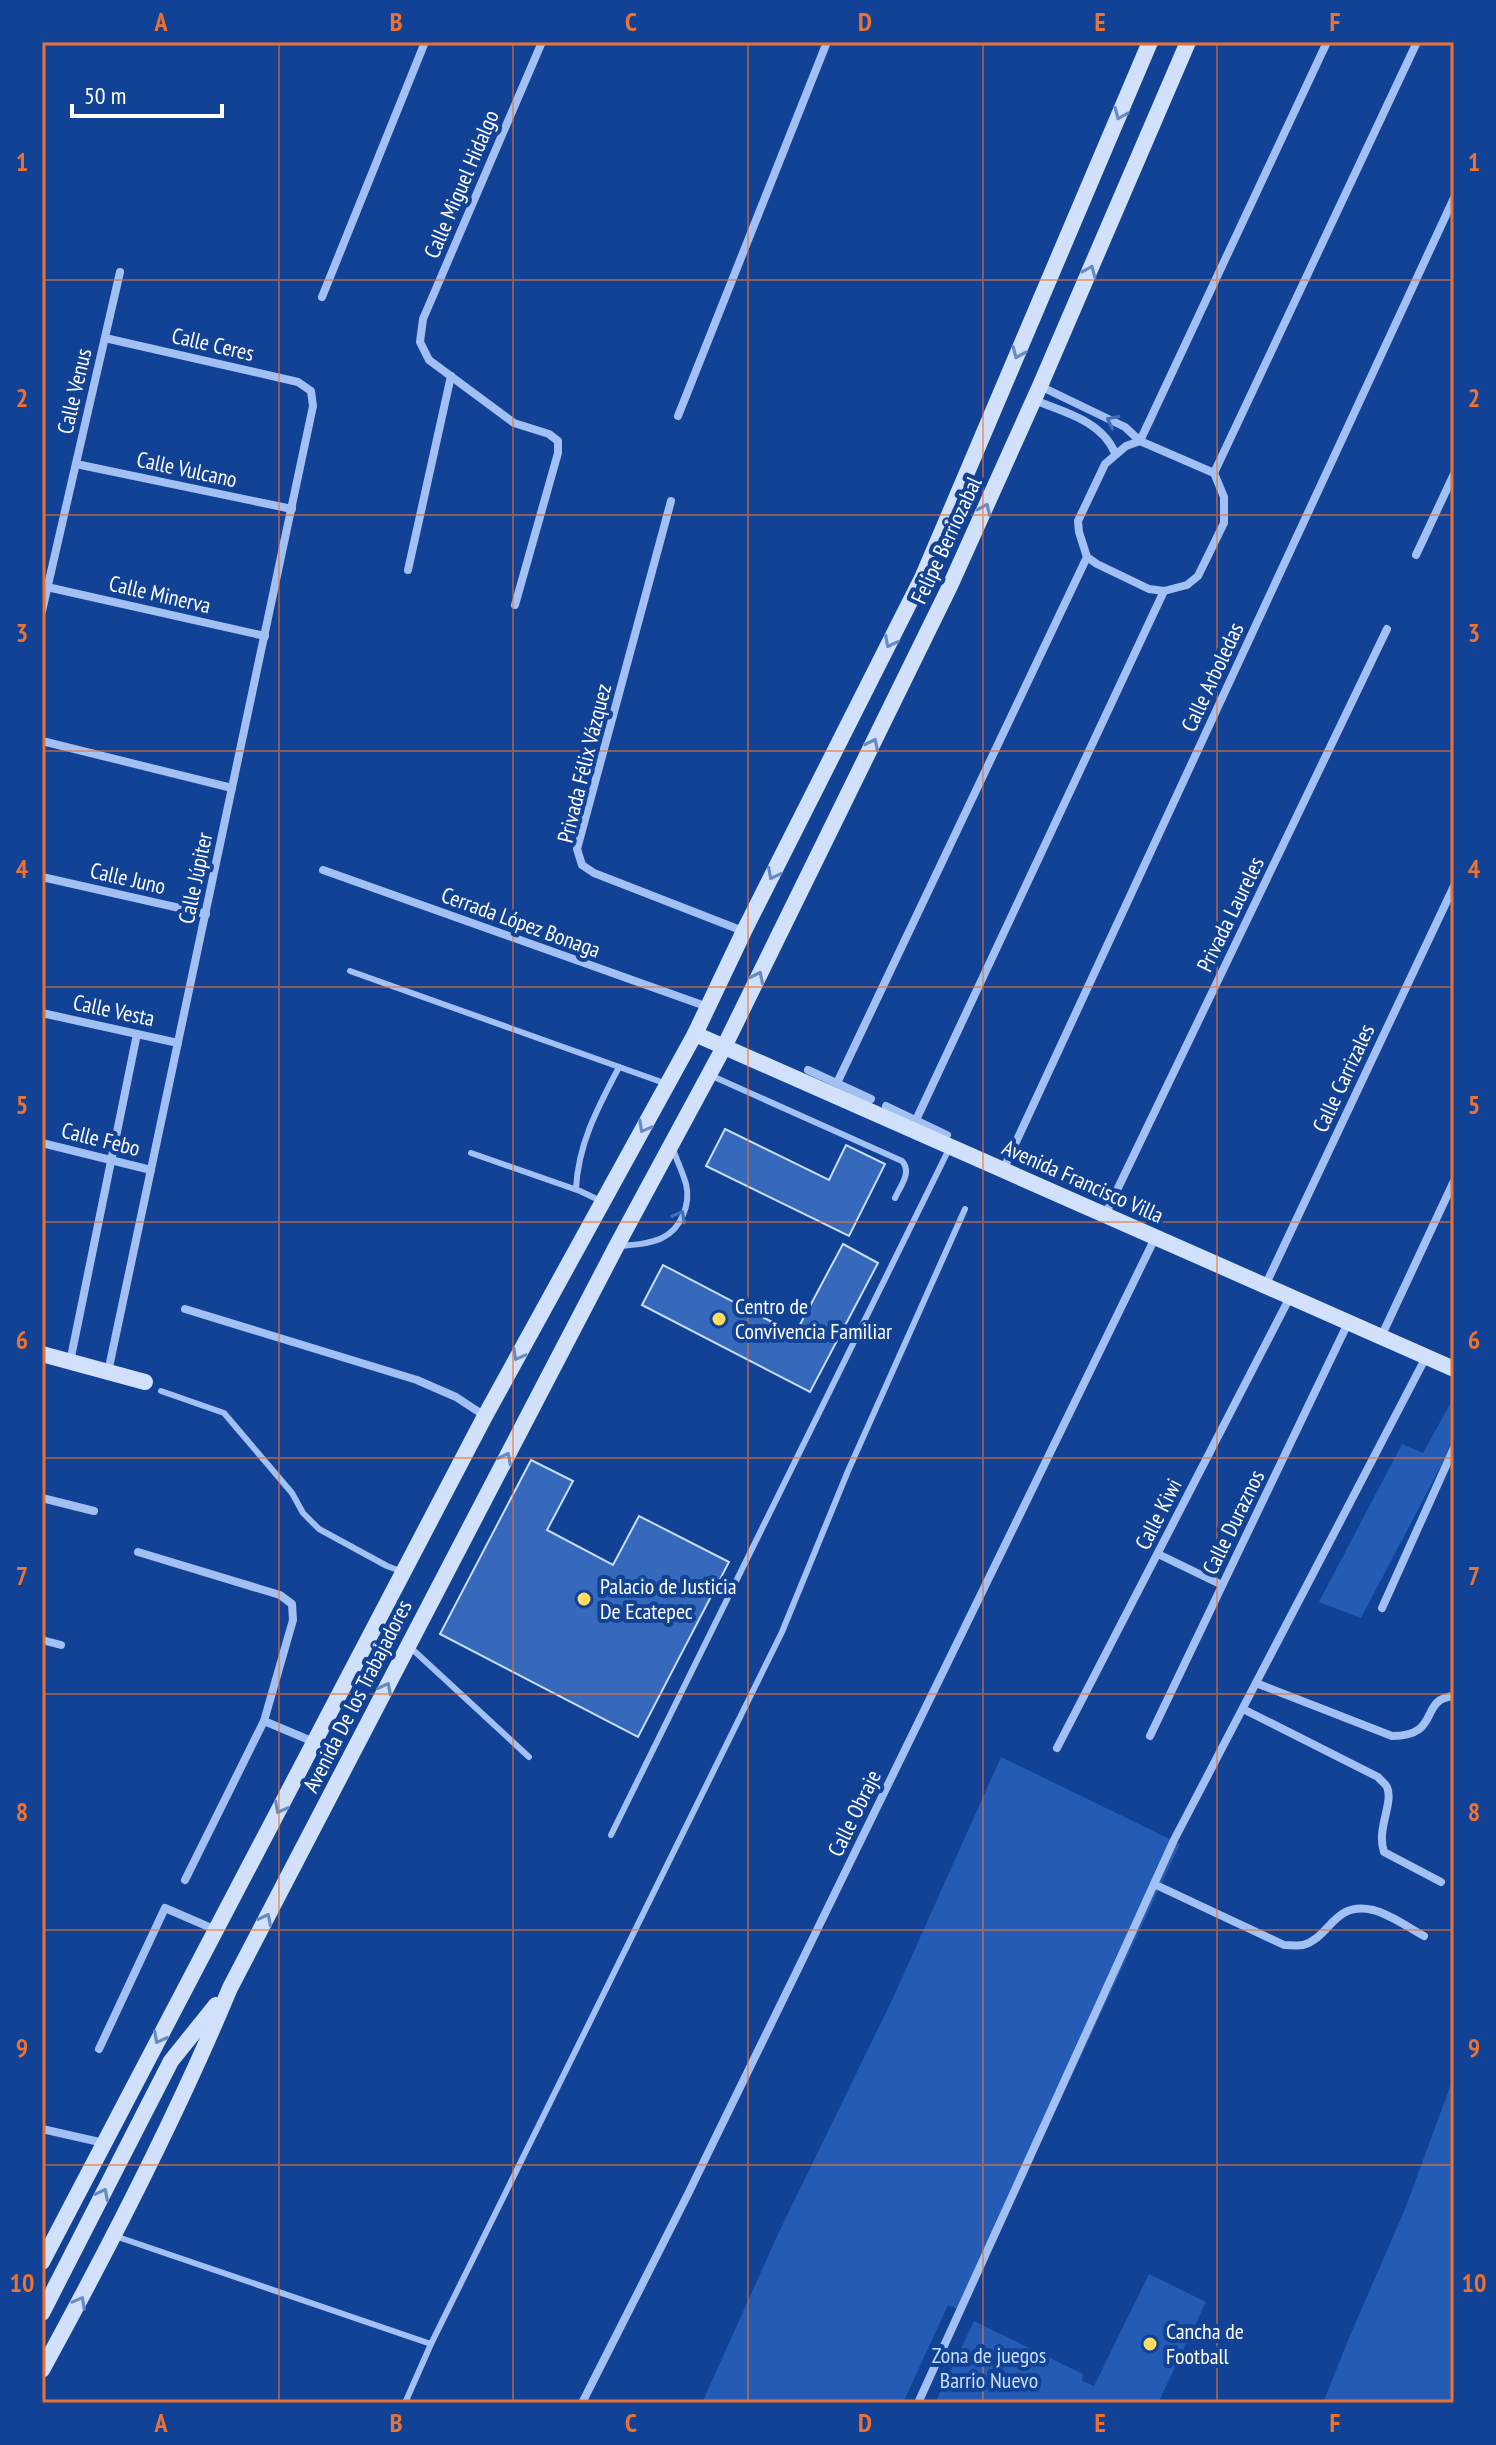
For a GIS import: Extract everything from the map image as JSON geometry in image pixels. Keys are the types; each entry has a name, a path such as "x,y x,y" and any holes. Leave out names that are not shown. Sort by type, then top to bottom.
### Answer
{"main road":[{"name":"Felipe Berriozabal","path":"695,1034 923,576 1150,42"},
{"name":"Felipe Berriozabal","path":"724,1047 950,586 1188,42"},
{"name":"Avenida Francisco Villa","path":"695,1034 949,1141 1003,1170 1454,1369"},
{"name":"Avenida De los Trabajadores","path":"42,2262 485,1416 695,1034"},
{"name":"Avenida De los Trabajadores","path":"42,2370 115,2236 193,2077 230,1988 616,1247 724,1047"},
{"path":"42,1354 145,1382"},
{"path":"42,2313 171,2061 230,1988"}],"street":[{"path":"322,297 425,42"},
{"name":"Calle Miguel Hidalgo","path":"451,376 429,360 420,342 423,319 542,42"},
{"path":"678,416 827,42"},
{"path":"1037,393 1125,427 1140,441 1214,473 1224,497 1224,523 1198,576 1187,585 1164,591 1149,589 1087,557 1078,521 1105,464 1115,453 1140,441 1327,42"},
{"path":"1214,473 1417,42"},
{"name":"Calle Arboledas","path":"1003,1170 1454,198"},
{"name":"Calle Venus","path":"42,611 120,272"},
{"name":"Calle Ceres","path":"105,338 298,382 311,391"},
{"path":"408,570 451,376 514,423 549,434 558,441 558,453 515,605"},
{"name":"Calle Júpiter","path":"108,1372 292,509 313,406 311,391"},
{"path":"1037,393 1102,431 1110,439 1115,453"},
{"name":"Calle Vulcano","path":"76,464 292,509"},
{"path":"1416,555 1454,474"},
{"name":"Privada Félix Vázquez","path":"671,501 577,849 582,865 594,873 744,931"},
{"path":"837,1083 1087,557"},
{"name":"Calle Minerva","path":"47,587 265,636"},
{"path":"916,1120 1164,591"},
{"name":"Privada Laureles","path":"1105,1215 1387,629"},
{"path":"42,741 232,788"},
{"name":"Cerrada López Bonaga","path":"323,870 708,1007"},
{"name":"Calle Juno","path":"42,877 206,914"},
{"name":"Calle Carrizales","path":"1265,1286 1454,886"},
{"name":"Calle Vesta","path":"42,1013 178,1043"},
{"path":"70,1362 137,1034"},
{"path":"808,1070 871,1099"},
{"path":"886,1106 949,1141"},
{"name":"Calle Febo","path":"42,1143 151,1170"},
{"path":"1381,1337 1454,1181"},
{"name":"Calle Obraje","path":"582,2403 695,2180 1155,1237"},
{"name":"Calle Kiwi","path":"1057,1748 1290,1297"},
{"path":"185,1309 417,1380 456,1397 485,1416"},
{"name":"Calle Duraznos","path":"1150,1736 1349,1322"},
{"path":"918,2403 1174,1840 1426,1357"},
{"path":"1382,1608 1454,1448"},
{"path":"42,1498 94,1511"},
{"path":"138,1552 280,1595 292,1604 293,1620 264,1721 185,1880"},
{"path":"1158,1554 1222,1585"},
{"path":"42,1640 61,1645"},
{"path":"1256,1683 1392,1736 1409,1736 1423,1728 1435,1703 1454,1696"},
{"path":"1243,1709 1378,1777 1387,1787 1388,1799 1382,1824 1384,1852 1441,1882"},
{"path":"264,1721 314,1742"},
{"path":"1154,1884 1284,1945 1303,1945 1317,1937 1335,1918 1352,1909 1375,1910 1424,1936"},
{"path":"99,2049 165,1908 216,1930"},
{"path":"42,2129 105,2143"}],"lane":[{"path":"350,971 667,1084"},
{"path":"576,1189 577,1164 587,1130 619,1067"},
{"path":"709,1074 902,1161 907,1171 895,1198"},
{"path":"611,1835 949,1141"},
{"path":"616,1247 665,1237 678,1223 686,1208 687,1187 671,1145"},
{"path":"471,1153 576,1189 603,1202"},
{"path":"405,2403 431,2344 782,1632 848,1471 965,1209"},
{"path":"161,1391 224,1413 265,1459 292,1493 303,1513 319,1529 403,1572"},
{"path":"408,1646 529,1757"},
{"path":"115,2236 431,2344"}],"green space":[{"path":"1454,1397 1454,1441 1361,1618 1319,1602 1402,1444 1423,1453"},
{"path":"1001,1757 1180,1844 962,2311 948,2305 903,2403 702,2403 779,2232 893,1998"},
{"path":"1454,2076 1453,2403 1323,2403 1405,2209"},
{"name":"Zona de juegos Barrio Nuevo","path":"1149,2274 1206,2302 1158,2403 935,2403 974,2321 1083,2374 1082,2381 1094,2386"}],"building":[{"name":"Centro de Convivencia Familiar","path":"725,1129 829,1180 846,1145 885,1164 849,1236 706,1166"},
{"name":"Centro de Convivencia Familiar","path":"843,1244 878,1263 810,1392 642,1305 663,1265 795,1334"},
{"name":"Palacio de Justicia De Ecatepec","path":"531,1460 573,1481 547,1530 613,1565 639,1516 729,1562 638,1737 440,1634"}],"place":[{"name":"Centro de Convivencia Familiar","path":"719,1319"},
{"name":"Palacio de Justicia De Ecatepec","path":"584,1599"},
{"name":"Cancha de Football","path":"1150,2344"}]}
